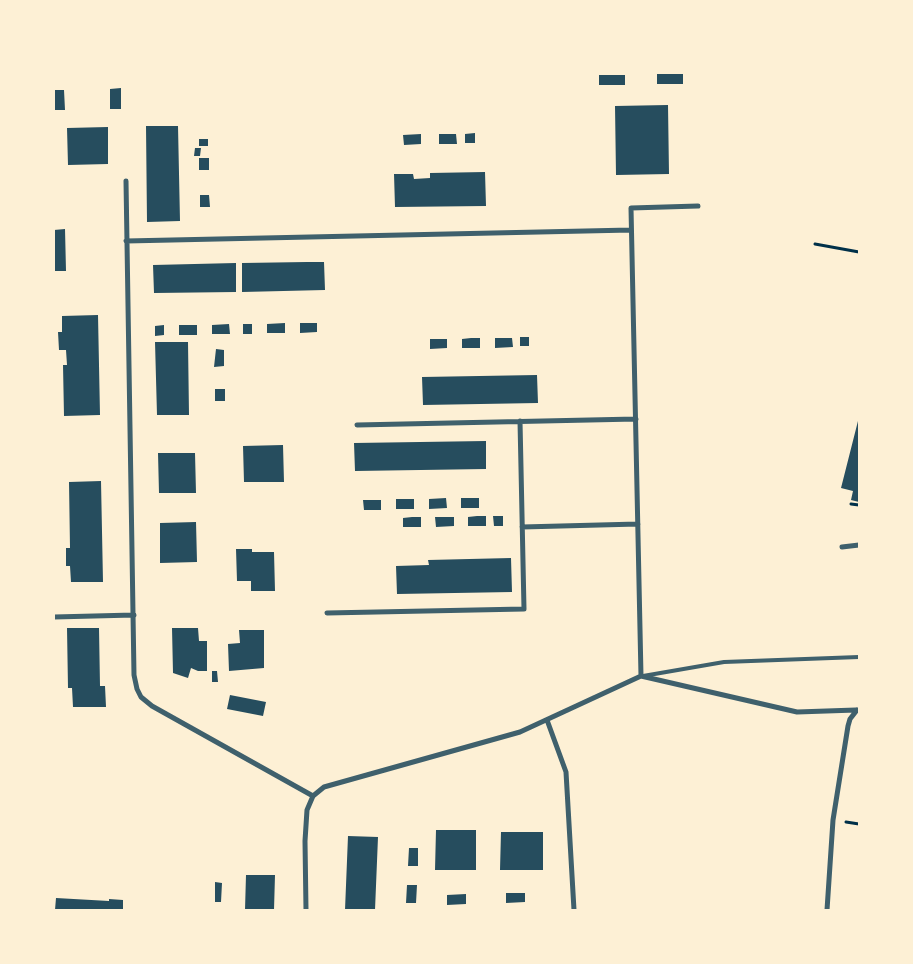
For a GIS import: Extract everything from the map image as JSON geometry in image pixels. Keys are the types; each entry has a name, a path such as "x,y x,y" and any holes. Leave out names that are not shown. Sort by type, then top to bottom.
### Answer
{"street":[{"path":"126,180 135,680 139,693 152,706 313,796"},
{"path":"641,676 631,208 698,206"},
{"path":"126,241 631,230"},
{"path":"357,425 636,419"},
{"path":"327,613 524,608 520,421"},
{"path":"522,527 638,524"},
{"path":"842,546 859,545"},
{"path":"54,617 134,615"},
{"path":"306,910 305,840 307,810 313,796 324,788 520,732 641,676 797,712 858,710"},
{"path":"827,910 833,820 848,726 850,719 858,710"},
{"path":"547,720 566,772 574,910"}],"lane":[{"path":"641,676 724,662 859,657"}],"path":[{"path":"815,244 859,252"},
{"path":"851,504 859,505"}],"building":[{"path":"657,74 683,74 683,84 657,84"},
{"path":"599,75 625,75 625,85 599,85"},
{"path":"121,88 121,109 110,109 110,89"},
{"path":"54,90 64,90 65,110 54,110"},
{"path":"668,105 669,174 616,175 615,106"},
{"path":"146,126 178,126 180,221 147,222"},
{"path":"108,127 108,164 68,165 67,128"},
{"path":"475,133 475,143 465,143 465,134"},
{"path":"421,134 421,144 404,145 403,135"},
{"path":"439,134 456,134 457,144 439,144"},
{"path":"199,139 208,139 208,146 199,146"},
{"path":"195,148 201,148 200,156 194,156"},
{"path":"199,158 209,158 209,170 199,170"},
{"path":"485,172 486,206 395,207 394,174 413,174 414,179 430,178 430,173"},
{"path":"200,195 209,195 210,207 200,207"},
{"path":"65,229 66,271 54,271 54,230"},
{"path":"324,262 325,290 242,292 242,263"},
{"path":"236,263 236,292 154,293 153,265"},
{"path":"98,315 100,415 64,416 63,365 67,365 66,350 59,350 58,332 62,332 62,316"},
{"path":"285,323 285,333 267,333 267,324"},
{"path":"300,323 317,323 317,332 300,333"},
{"path":"229,324 230,334 212,334 212,325"},
{"path":"243,324 252,324 252,334 243,334"},
{"path":"164,325 164,335 155,336 155,326"},
{"path":"179,325 197,325 197,335 179,335"},
{"path":"520,337 529,337 529,346 520,346"},
{"path":"480,338 480,348 462,348 462,339"},
{"path":"495,338 512,338 513,347 495,348"},
{"path":"430,339 447,339 447,348 430,349"},
{"path":"155,342 188,342 189,415 157,415"},
{"path":"216,349 224,350 224,366 214,367"},
{"path":"537,375 538,403 423,405 422,377"},
{"path":"215,389 225,389 225,401 215,401"},
{"path":"859,417 859,502 851,500 853,491 841,488"},
{"path":"486,441 486,469 355,471 354,443"},
{"path":"283,445 284,482 244,482 243,446"},
{"path":"158,453 195,453 196,493 159,493"},
{"path":"101,481 103,582 71,582 70,566 66,566 66,548 70,548 69,482"},
{"path":"446,498 447,508 429,509 429,499"},
{"path":"461,498 479,498 479,508 461,508"},
{"path":"396,499 414,499 414,509 396,509"},
{"path":"363,500 381,500 381,510 364,510"},
{"path":"486,516 486,526 468,526 468,517"},
{"path":"493,516 503,516 503,526 494,526"},
{"path":"421,517 421,527 403,527 403,518"},
{"path":"435,517 454,517 454,526 436,527"},
{"path":"196,522 197,562 160,563 160,523"},
{"path":"236,549 252,549 252,552 274,552 275,591 251,591 251,581 237,581"},
{"path":"511,558 512,592 397,594 396,566 429,565 428,560"},
{"path":"67,628 99,628 100,686 105,686 106,707 73,707 72,688 68,688"},
{"path":"172,628 198,628 199,641 207,641 207,671 198,671 191,668 188,678 173,673"},
{"path":"239,630 264,630 264,668 229,671 228,644 240,643"},
{"path":"212,671 217,671 218,682 212,682"},
{"path":"230,695 266,702 263,716 227,709"},
{"path":"436,830 476,830 476,870 435,870"},
{"path":"501,832 543,832 543,870 500,870"},
{"path":"348,836 378,837 375,910 345,910"},
{"path":"409,848 418,848 418,866 408,866"},
{"path":"246,875 275,875 274,910 245,910"},
{"path":"215,882 222,883 221,902 215,902"},
{"path":"407,885 417,885 416,903 406,903"},
{"path":"506,893 525,893 525,902 506,903"},
{"path":"466,894 466,904 447,905 447,895"},
{"path":"56,898 123,900 123,910 55,910"}]}
